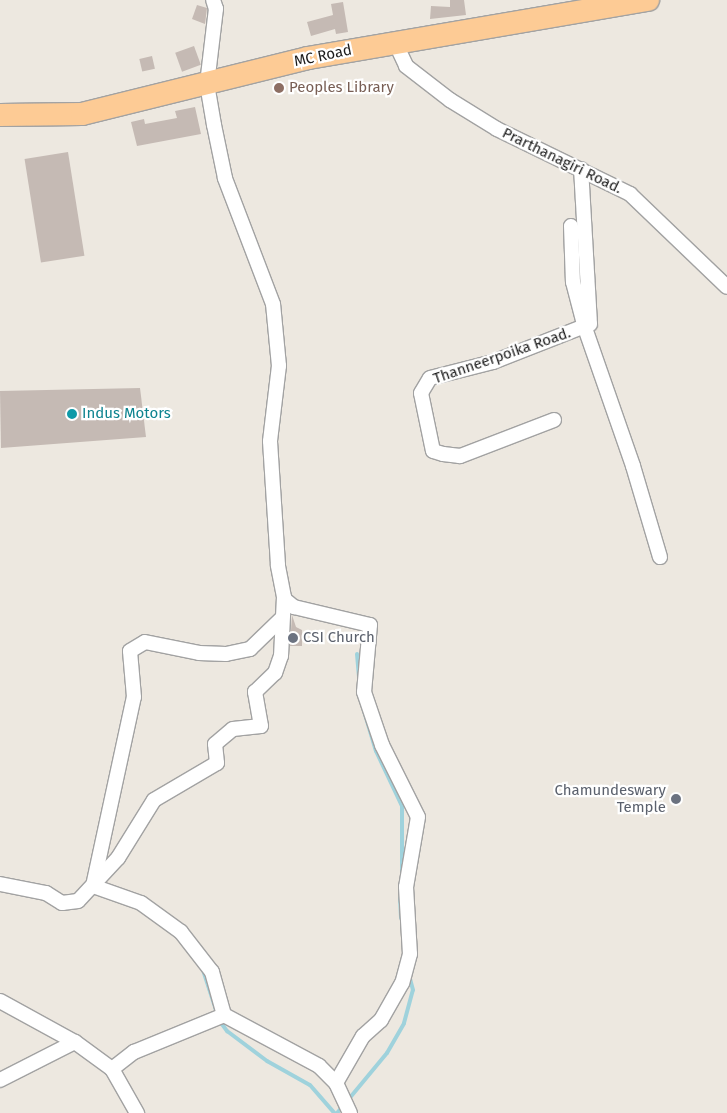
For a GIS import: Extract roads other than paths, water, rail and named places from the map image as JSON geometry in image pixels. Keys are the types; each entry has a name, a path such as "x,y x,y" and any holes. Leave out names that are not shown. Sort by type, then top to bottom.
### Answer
{"main road":[{"name":"MC Road","path":"0,115 82,114 395,42 624,7 648,0"}],"street":[{"path":"0,884 46,893 62,903 78,901 118,858 154,800 217,763 215,744 233,729 261,726 256,692 275,673 281,656 284,599 270,441 279,366 273,304 226,178 207,84 216,9 213,0"},
{"name":"Prarthanagiri Road.","path":"395,42 406,66 429,86 497,129 630,194 727,287"},
{"name":"Thanneerpoika Road.","path":"554,420 460,456 443,454 433,451 421,393 430,378 493,362 585,328 592,318 584,247 581,169"},
{"path":"571,226 573,282 585,328 633,466 660,558"},
{"path":"284,599 294,607 370,625 364,692 382,746 418,817 406,887 410,954 402,983 381,1020 363,1036 336,1083"},
{"path":"93,886 134,697 130,651 145,642 199,653 234,652 250,648 282,618"},
{"path":"93,886 141,903 181,932 212,972 224,1015 319,1066 336,1083 341,1099 350,1113"},
{"path":"0,1001 75,1042 112,1069 137,1113"},
{"path":"112,1069 134,1052 224,1015"},
{"path":"0,1080 75,1042"}],"waterway":[{"path":"357,654 359,679"},
{"path":"361,701 376,751 402,806 402,871"},
{"path":"400,898 401,918"},
{"path":"203,970 217,1013"},
{"path":"348,1100 387,1053 404,1023 413,990 409,975"},
{"path":"219,1020 227,1031 267,1061 310,1085 334,1113"},
{"path":"337,1113 344,1105"}],"place":[{"name":"Peoples Library","path":"279,88"},
{"name":"Indus Motors","path":"72,414"},
{"name":"CSI Church","path":"293,638"},
{"name":"Chamundeswary Temple","path":"676,799"}]}
